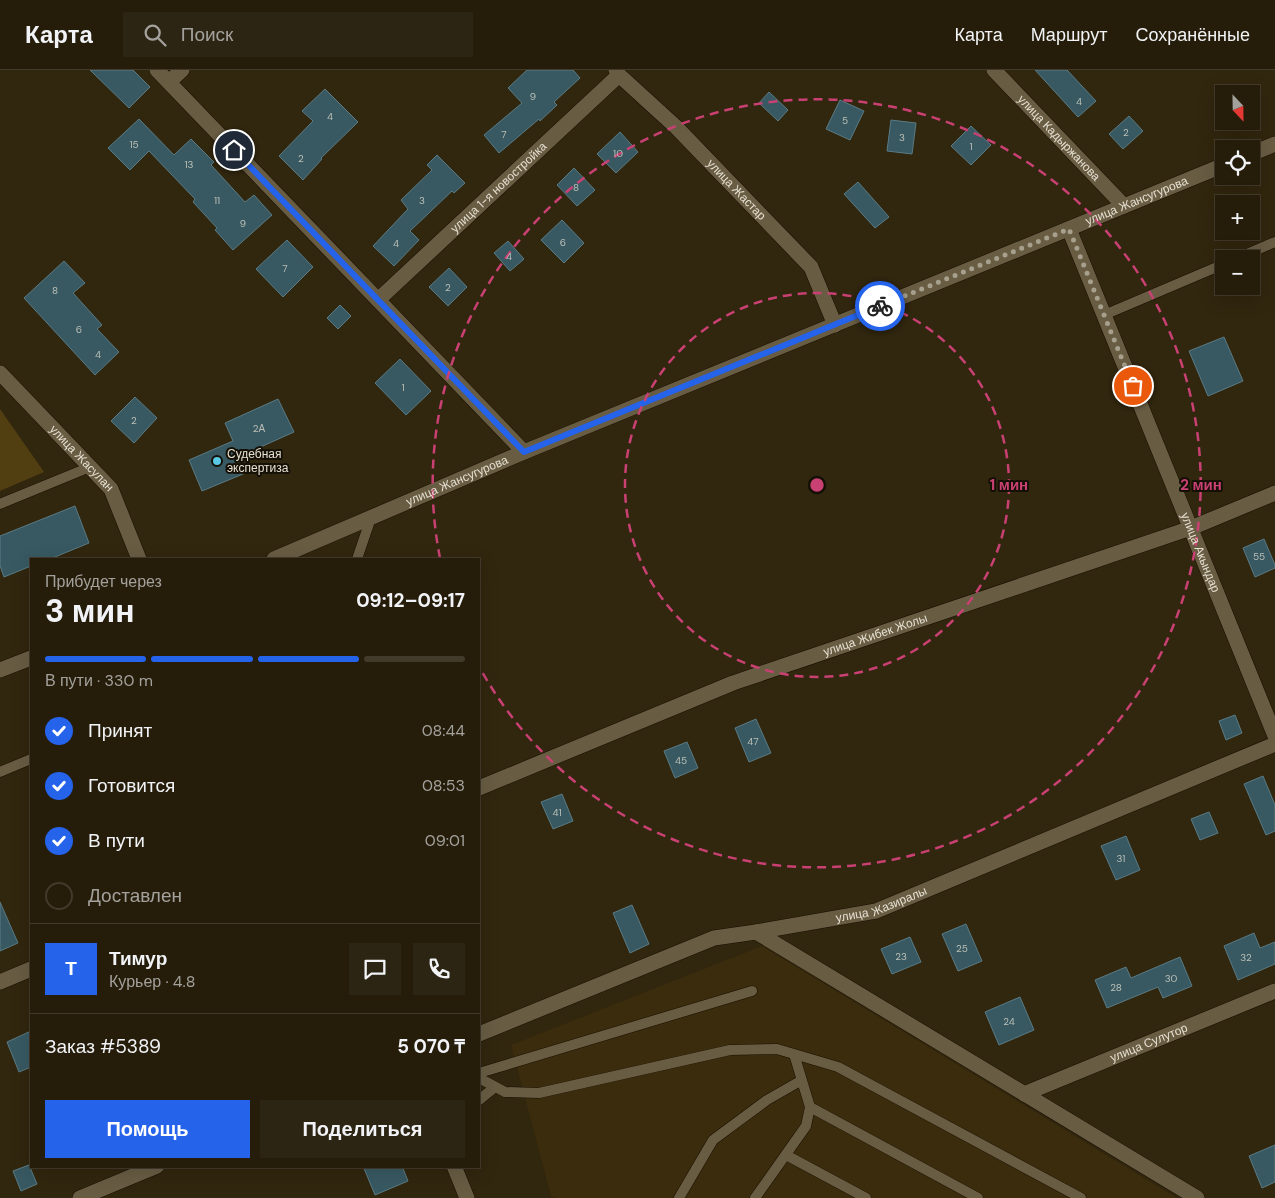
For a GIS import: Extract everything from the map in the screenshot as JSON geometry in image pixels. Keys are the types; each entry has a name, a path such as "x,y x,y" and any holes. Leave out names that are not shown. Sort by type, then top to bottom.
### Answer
{"street":[{"path":"157,70 524,452"},
{"path":"169,82 182,70"},
{"name":"улица Кадыржанова","path":"994,70 1124,206"},
{"name":"улица 1-я новостройка","path":"378,300 618,73"},
{"name":"улица Жастар","path":"618,73 676,127 811,267 835,325"},
{"path":"1260,150 1275,144"},
{"name":"улица Жансугурова","path":"276,558 524,452 1215,169"},
{"name":"улица Акындар","path":"1069,229 1275,736"},
{"name":"улица Жасулан","path":"0,373 111,489 140,558"},
{"name":"улица Жибек Жолы","path":"480,788 733,683 1191,528 1275,493"},
{"path":"0,670 30,658"},
{"name":"улица Жазиралы","path":"480,1034 714,938 876,911 1275,744"},
{"path":"756,932 1197,1198"},
{"path":"0,982 30,969"},
{"name":"улица Сулутор","path":"1024,1094 1275,991"},
{"path":"80,1198 152,1168"},
{"path":"455,1168 467,1198"}],"lane":[{"path":"1256,250 1275,242"},
{"path":"1104,315 1215,268"},
{"path":"0,504 90,467"},
{"path":"357,558 371,518"},
{"path":"0,772 30,759"},
{"path":"480,1073 752,991"},
{"path":"480,1079 505,1092 539,1093 730,1050 777,1049 838,1067 1081,1198"},
{"path":"757,1197 806,1126 810,1107 794,1054"},
{"path":"679,1198 713,1140 767,1100 802,1080"},
{"path":"480,1099 495,1087"},
{"path":"810,1107 978,1198"},
{"path":"786,1155 866,1198"}],"shaded area":[{"path":"0,409 44,472 0,491"},
{"path":"762,946 1177,1198 555,1198 551,1196 511,1045"}],"building":[{"path":"90,70 133,70 150,87 129,108"},
{"path":"527,70 573,70 580,78 554,102 557,105 540,121 539,119 499,153 484,135 522,103 508,88"},
{"path":"1035,70 1067,70 1096,101 1078,117"},
{"path":"325,89 358,122 321,158 303,180 279,156 313,121 302,111"},
{"path":"769,92 788,110 778,121 759,103"},
{"path":"840,100 864,111 850,140 826,129"},
{"path":"1129,116 1143,131 1123,149 1109,134"},
{"path":"139,119 174,155 191,139 214,162 211,165 245,202 254,195 272,215 233,250 215,230 217,228 193,202 195,199 149,151 130,170 108,148"},
{"path":"891,120 916,123 912,154 887,151"},
{"path":"971,126 991,145 971,165 951,146"},
{"path":"620,132 638,152 616,173 597,154"},
{"path":"437,155 465,183 454,193 452,191 410,231 419,240 394,266 373,246 408,209 401,200 432,170 427,165"},
{"path":"574,168 595,190 577,206 557,185"},
{"path":"858,182 889,217 875,228 844,194"},
{"path":"562,220 584,243 564,263 541,240"},
{"path":"287,240 313,267 283,297 256,269"},
{"path":"508,241 524,259 510,271 494,253"},
{"path":"64,261 85,283 73,293 102,325 97,329 119,352 95,375 24,298"},
{"path":"449,268 467,287 448,306 429,287"},
{"path":"340,305 351,316 338,329 327,318"},
{"path":"1224,337 1243,381 1208,396 1189,351"},
{"path":"400,359 431,391 406,415 375,383"},
{"path":"135,397 157,418 134,443 111,421"},
{"path":"278,399 294,432 236,458 243,474 202,491 189,460 233,441 225,423"},
{"path":"75,506 89,543 52,558 30,558 30,566 4,577 0,566 0,536"},
{"path":"1264,539 1275,568 1255,577 1243,548"},
{"path":"1235,715 1242,733 1226,740 1219,721"},
{"path":"756,719 771,753 749,762 735,728"},
{"path":"687,742 698,768 675,778 664,751"},
{"path":"1263,776 1275,805 1275,831 1266,835 1244,784"},
{"path":"562,794 573,821 553,829 541,802"},
{"path":"1209,812 1218,833 1200,840 1191,819"},
{"path":"1126,836 1140,870 1116,880 1101,846"},
{"path":"0,902 18,943 0,951"},
{"path":"632,905 649,944 630,953 613,913"},
{"path":"966,924 982,961 958,971 942,934"},
{"path":"1254,933 1260,948 1275,942 1275,964 1238,980 1224,946"},
{"path":"910,937 921,962 892,974 881,949"},
{"path":"1180,957 1192,986 1163,998 1158,987 1107,1008 1095,980 1126,967 1131,978"},
{"path":"1020,997 1034,1030 999,1045 985,1012"},
{"path":"30,1031 30,1067 19,1072 7,1042"},
{"path":"1275,1145 1275,1182 1262,1188 1249,1156"},
{"path":"29,1165 37,1184 21,1191 13,1171"},
{"path":"364,1168 403,1168 408,1181 375,1195"}],"way so far":[{"path":"880,306 1069,229 1133,386"}],"place":[{"name":"Судебная экспертиза","path":"217,461"}],"route":[{"path":"234,150 524,452 880,306"}]}
